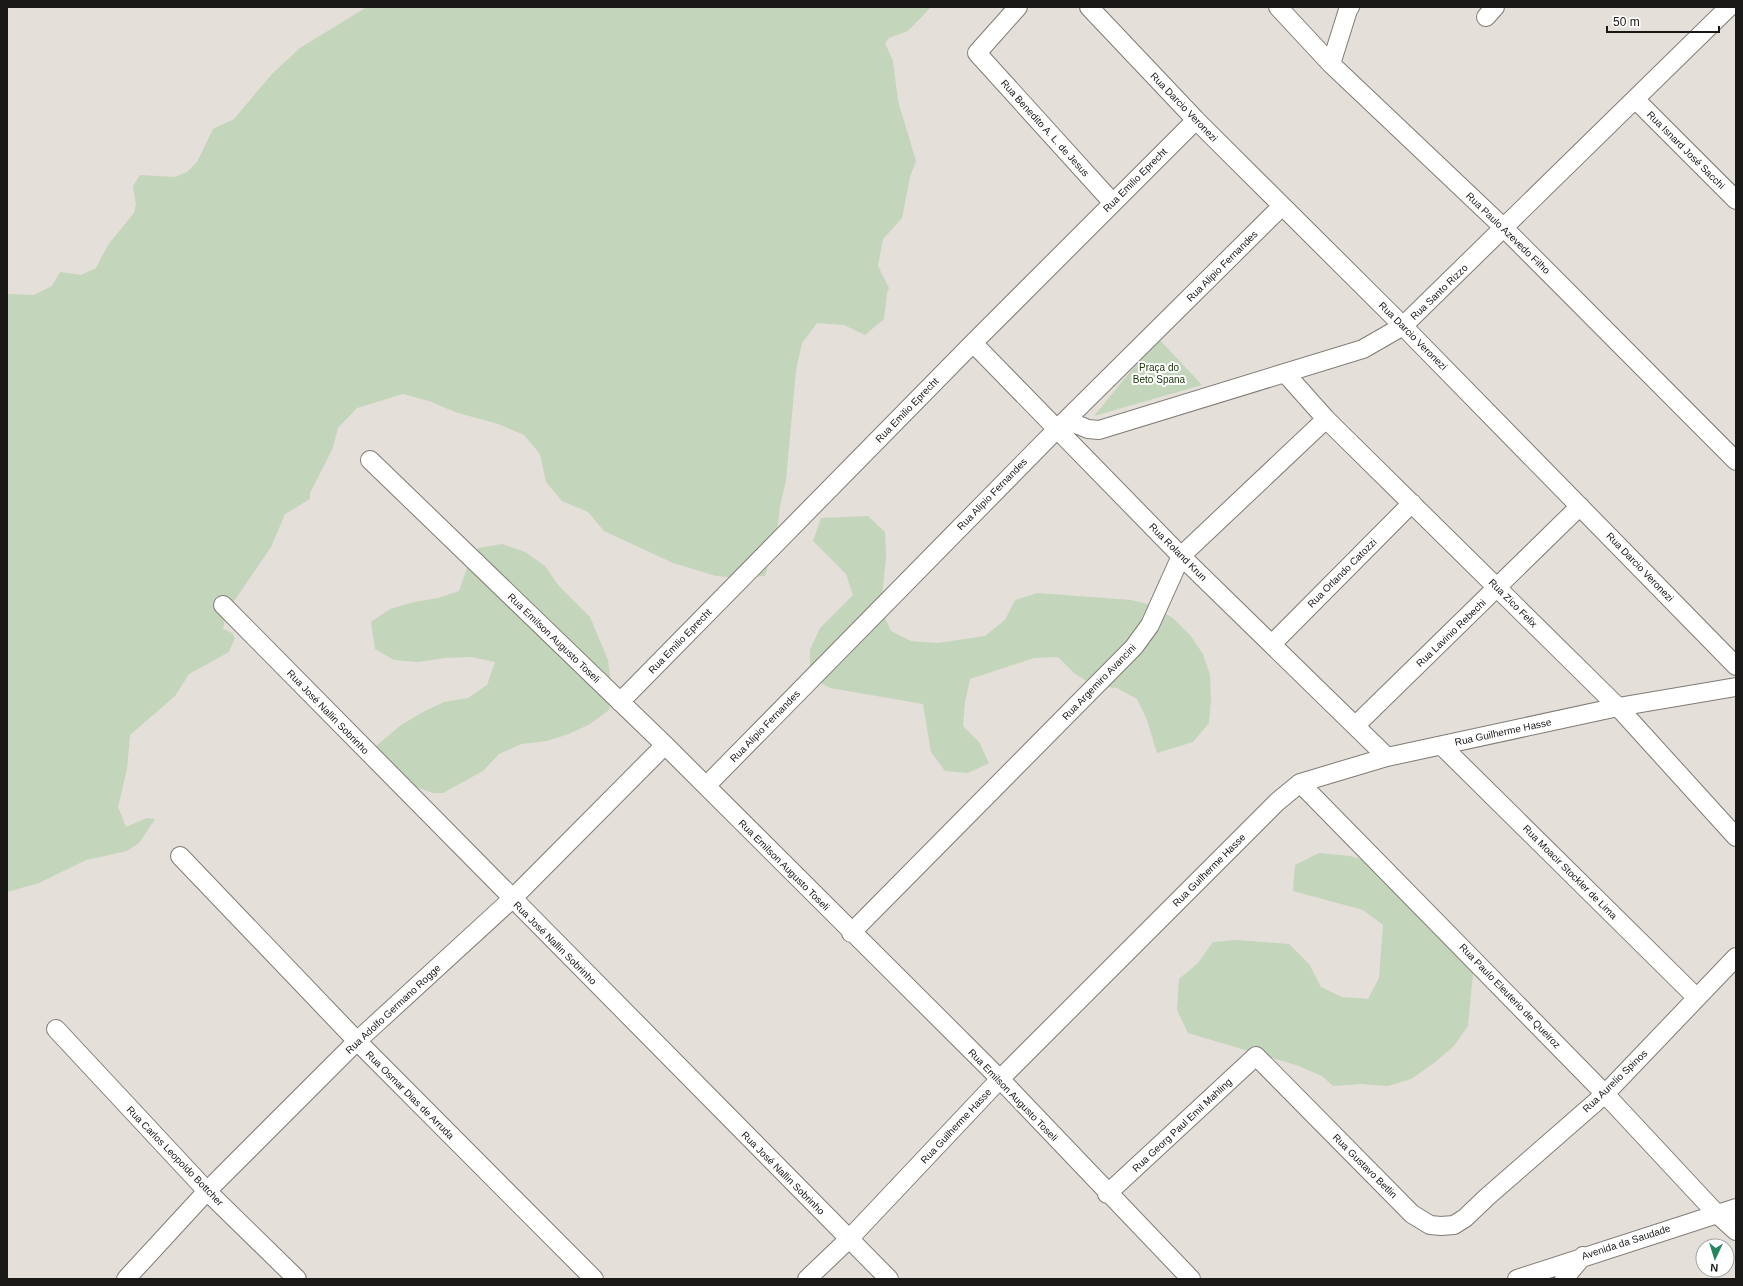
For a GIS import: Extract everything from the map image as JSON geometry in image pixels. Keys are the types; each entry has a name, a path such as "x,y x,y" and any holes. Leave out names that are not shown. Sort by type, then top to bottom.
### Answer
{"street":[{"name":"Rua Benedito A. L. de Jesus","path":"1018,7 977,53 1113,203"},
{"name":"Rua Darcio Veronezi","path":"1089,7 1196,120 1403,326 1736,666"},
{"name":"Rua Paulo Azevedo Filho","path":"1278,7 1331,64 1504,228 1736,461"},
{"name":"Rua Santo Rizzo","path":"1062,424 1099,430 1363,349 1403,326 1729,7"},
{"path":"1331,64 1348,8"},
{"name":"Rua Isnard José Sacchi","path":"1635,99 1736,200"},
{"name":"Rua Emilio Eprecht","path":"620,702 973,343 1196,120"},
{"name":"Rua Alipio Fernandes","path":"706,786 1062,424 1282,206"},
{"name":"Rua Roland Krun","path":"973,343 1062,424 1181,556 1387,757"},
{"name":"Rua Zico Felix","path":"1285,373 1326,419 1618,707 1736,837"},
{"name":"Rua Argemiro Avancini","path":"851,933 1134,647 1150,625 1181,556 1326,419"},
{"name":"Rua Emilson Augusto Toseli","path":"370,460 665,745 851,933 1000,1080 1107,1194 1191,1279"},
{"name":"Rua Orlando Catozzi","path":"1272,644 1412,503"},
{"name":"Rua Lavinio Rebechi","path":"1355,726 1498,588 1580,506"},
{"name":"Rua José Nallin Sobrinho","path":"223,605 889,1279"},
{"name":"Rua Guilherme Hasse","path":"807,1279 849,1239 1000,1080 1277,802 1300,783 1387,757 1618,707 1736,687"},
{"name":"Rua Adolfo Germano Rogge","path":"126,1279 207,1191 357,1041 512,899 665,745"},
{"name":"Rua Moacir Stockler de Lima","path":"1442,746 1697,998"},
{"name":"Rua Paulo Eleuterio de Queiroz","path":"1300,783 1605,1094 1716,1213 1736,1231"},
{"name":"Rua Osmar Dias de Arruda","path":"180,856 357,1041 594,1279"},
{"name":"Rua Aurelio Spinos","path":"1487,1197 1605,1094 1736,957"},
{"name":"Rua Carlos Leopoldo Bottcher","path":"56,1029 207,1191 297,1279"},
{"name":"Rua Georg Paul Emil Mahling","path":"1107,1194 1256,1056"},
{"name":"Rua Gustavo Betlin","path":"1256,1056 1389,1192 1412,1214 1430,1225 1454,1225 1465,1218 1487,1197"},
{"name":"Avenida da Saudade","path":"1517,1279 1583,1256 1716,1213 1736,1208"},
{"path":"1564,1279 1583,1256"}],"green space":[{"path":"367,7 931,7 908,31 889,38 885,43 893,61 898,101 916,161 910,177 902,218 883,239 878,266 889,288 884,319 865,335 844,325 817,323 802,343 796,370 786,480 780,506 777,532 765,576 742,578 716,576 673,563 604,531 588,512 562,501 546,482 540,454 524,435 498,424 455,412 429,401 403,394 357,408 338,428 332,450 310,493 310,499 285,514 271,547 226,613 223,629 232,633 235,638 229,652 189,674 175,696 130,735 127,769 118,807 126,827 147,818 155,819 139,843 127,851 86,860 39,883 7,892 7,294 34,295 52,286 60,272 81,275 96,268 108,245 134,213 136,205 133,186 140,175 175,177 187,172 197,162 213,129 234,119 272,74 300,48"},
{"name":"Praça do Beto Spana","path":"1158,338 1202,385 1094,416"},
{"path":"868,516 885,532 886,556 881,609 891,631 911,641 938,643 985,636 1005,620 1015,600 1037,593 1131,600 1154,606 1174,619 1190,635 1203,654 1210,675 1211,699 1209,723 1193,742 1157,753 1147,720 1137,699 1117,688 1094,686 1074,673 1058,657 1034,658 970,679 965,702 963,726 979,742 989,763 968,773 945,771 931,752 923,704 830,688 810,677 810,650 820,628 853,595 846,574 813,541 821,518"},
{"path":"502,544 525,552 545,566 558,585 590,617 608,660 611,684 609,710 590,724 569,734 547,741 521,744 499,754 483,771 443,793 433,793 402,782 375,747 401,725 423,712 444,702 468,698 487,685 495,662 471,657 445,658 418,662 394,660 375,649 371,622 390,609 414,602 438,598 459,591 467,568 478,548"},
{"path":"1319,853 1350,856 1371,862 1470,950 1473,973 1468,1026 1453,1047 1434,1063 1411,1079 1388,1086 1361,1084 1333,1086 1322,1076 1296,1065 1188,1033 1177,1010 1179,979 1198,963 1213,942 1236,940 1289,944 1309,964 1321,987 1342,997 1368,999 1379,978 1383,925 1363,910 1293,891 1295,865"}]}
